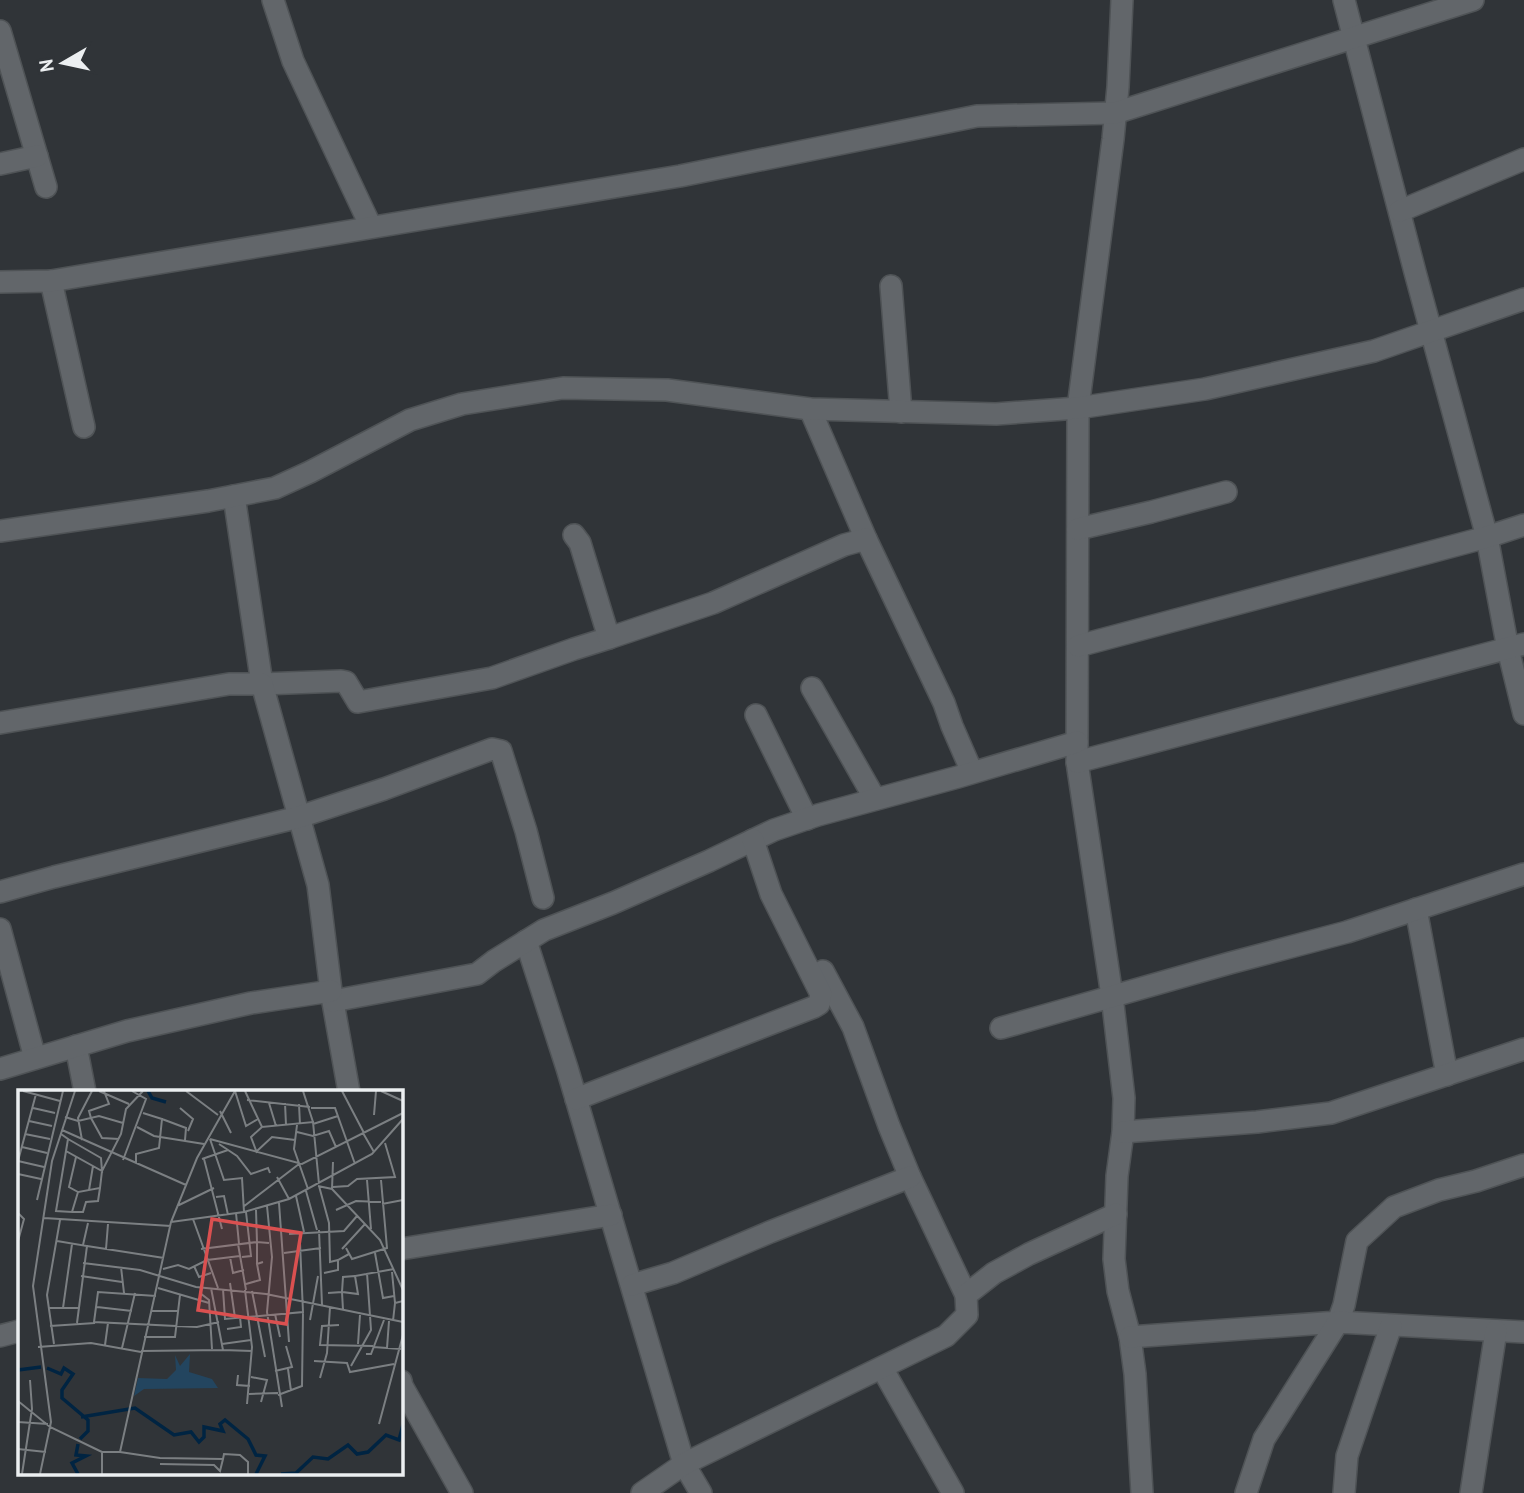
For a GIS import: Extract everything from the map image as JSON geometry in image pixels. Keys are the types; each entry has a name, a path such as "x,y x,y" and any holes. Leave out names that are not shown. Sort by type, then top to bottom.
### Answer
{"street":[{"path":"274,0 293,61 371,227"},
{"path":"1122,0 1115,114 1078,408 1077,752 1124,1098 1117,1176 1114,1259 1135,1374 1142,1493"},
{"path":"1344,0 1516,647 1524,714"},
{"path":"0,282 51,281 680,176 977,116 1115,114 1473,0"},
{"path":"0,31 7,82 37,156 46,187"},
{"path":"0,164 37,156"},
{"path":"1400,212 1524,159"},
{"path":"51,281 84,427"},
{"path":"891,286 901,412"},
{"path":"0,531 208,502 275,488 410,420 462,404 563,388 667,390 810,409 996,414 1078,408 1205,389 1374,351 1524,299"},
{"path":"810,409 866,539 944,703 951,726 972,772"},
{"path":"1078,529 1226,492"},
{"path":"234,496 261,684 318,884 332,996 349,1090"},
{"path":"1078,646 1488,537 1524,525"},
{"path":"574,535 580,543 609,638"},
{"path":"0,723 229,684 341,681 346,682 358,702 492,678 713,603 844,545 866,539"},
{"path":"0,1069 127,1031 251,1003 332,996 477,974 544,930 613,903 774,830 807,819 972,772 1077,752 1516,647"},
{"path":"812,688 875,800"},
{"path":"757,715 807,819"},
{"path":"0,892 299,817 492,749 501,751 526,831 542,898"},
{"path":"576,1099 819,1004 821,994 771,894 753,840"},
{"path":"1001,1028 1347,932 1524,874"},
{"path":"1416,909 1447,1075"},
{"path":"0,929 35,1058"},
{"path":"526,941 632,1284 684,1464 701,1493"},
{"path":"642,1493 684,1464 946,1336 967,1315 966,1295 910,1177 852,1027 823,971"},
{"path":"76,1046 85,1090"},
{"path":"1123,1132 1257,1122 1331,1113 1524,1049"},
{"path":"1245,1493 1264,1439 1338,1322 1357,1241 1394,1207 1524,1165"},
{"path":"632,1284 673,1273 770,1231 910,1177"},
{"path":"966,1295 994,1273 1029,1254 1116,1214"},
{"path":"402,1249 611,1215"},
{"path":"1130,1337 1338,1322 1524,1332"},
{"path":"1344,1493 1347,1457 1391,1326"},
{"path":"0,1336 18,1331"},
{"path":"1471,1493 1496,1331"},
{"path":"882,1368 953,1493"},
{"path":"402,1386 462,1493"}]}
